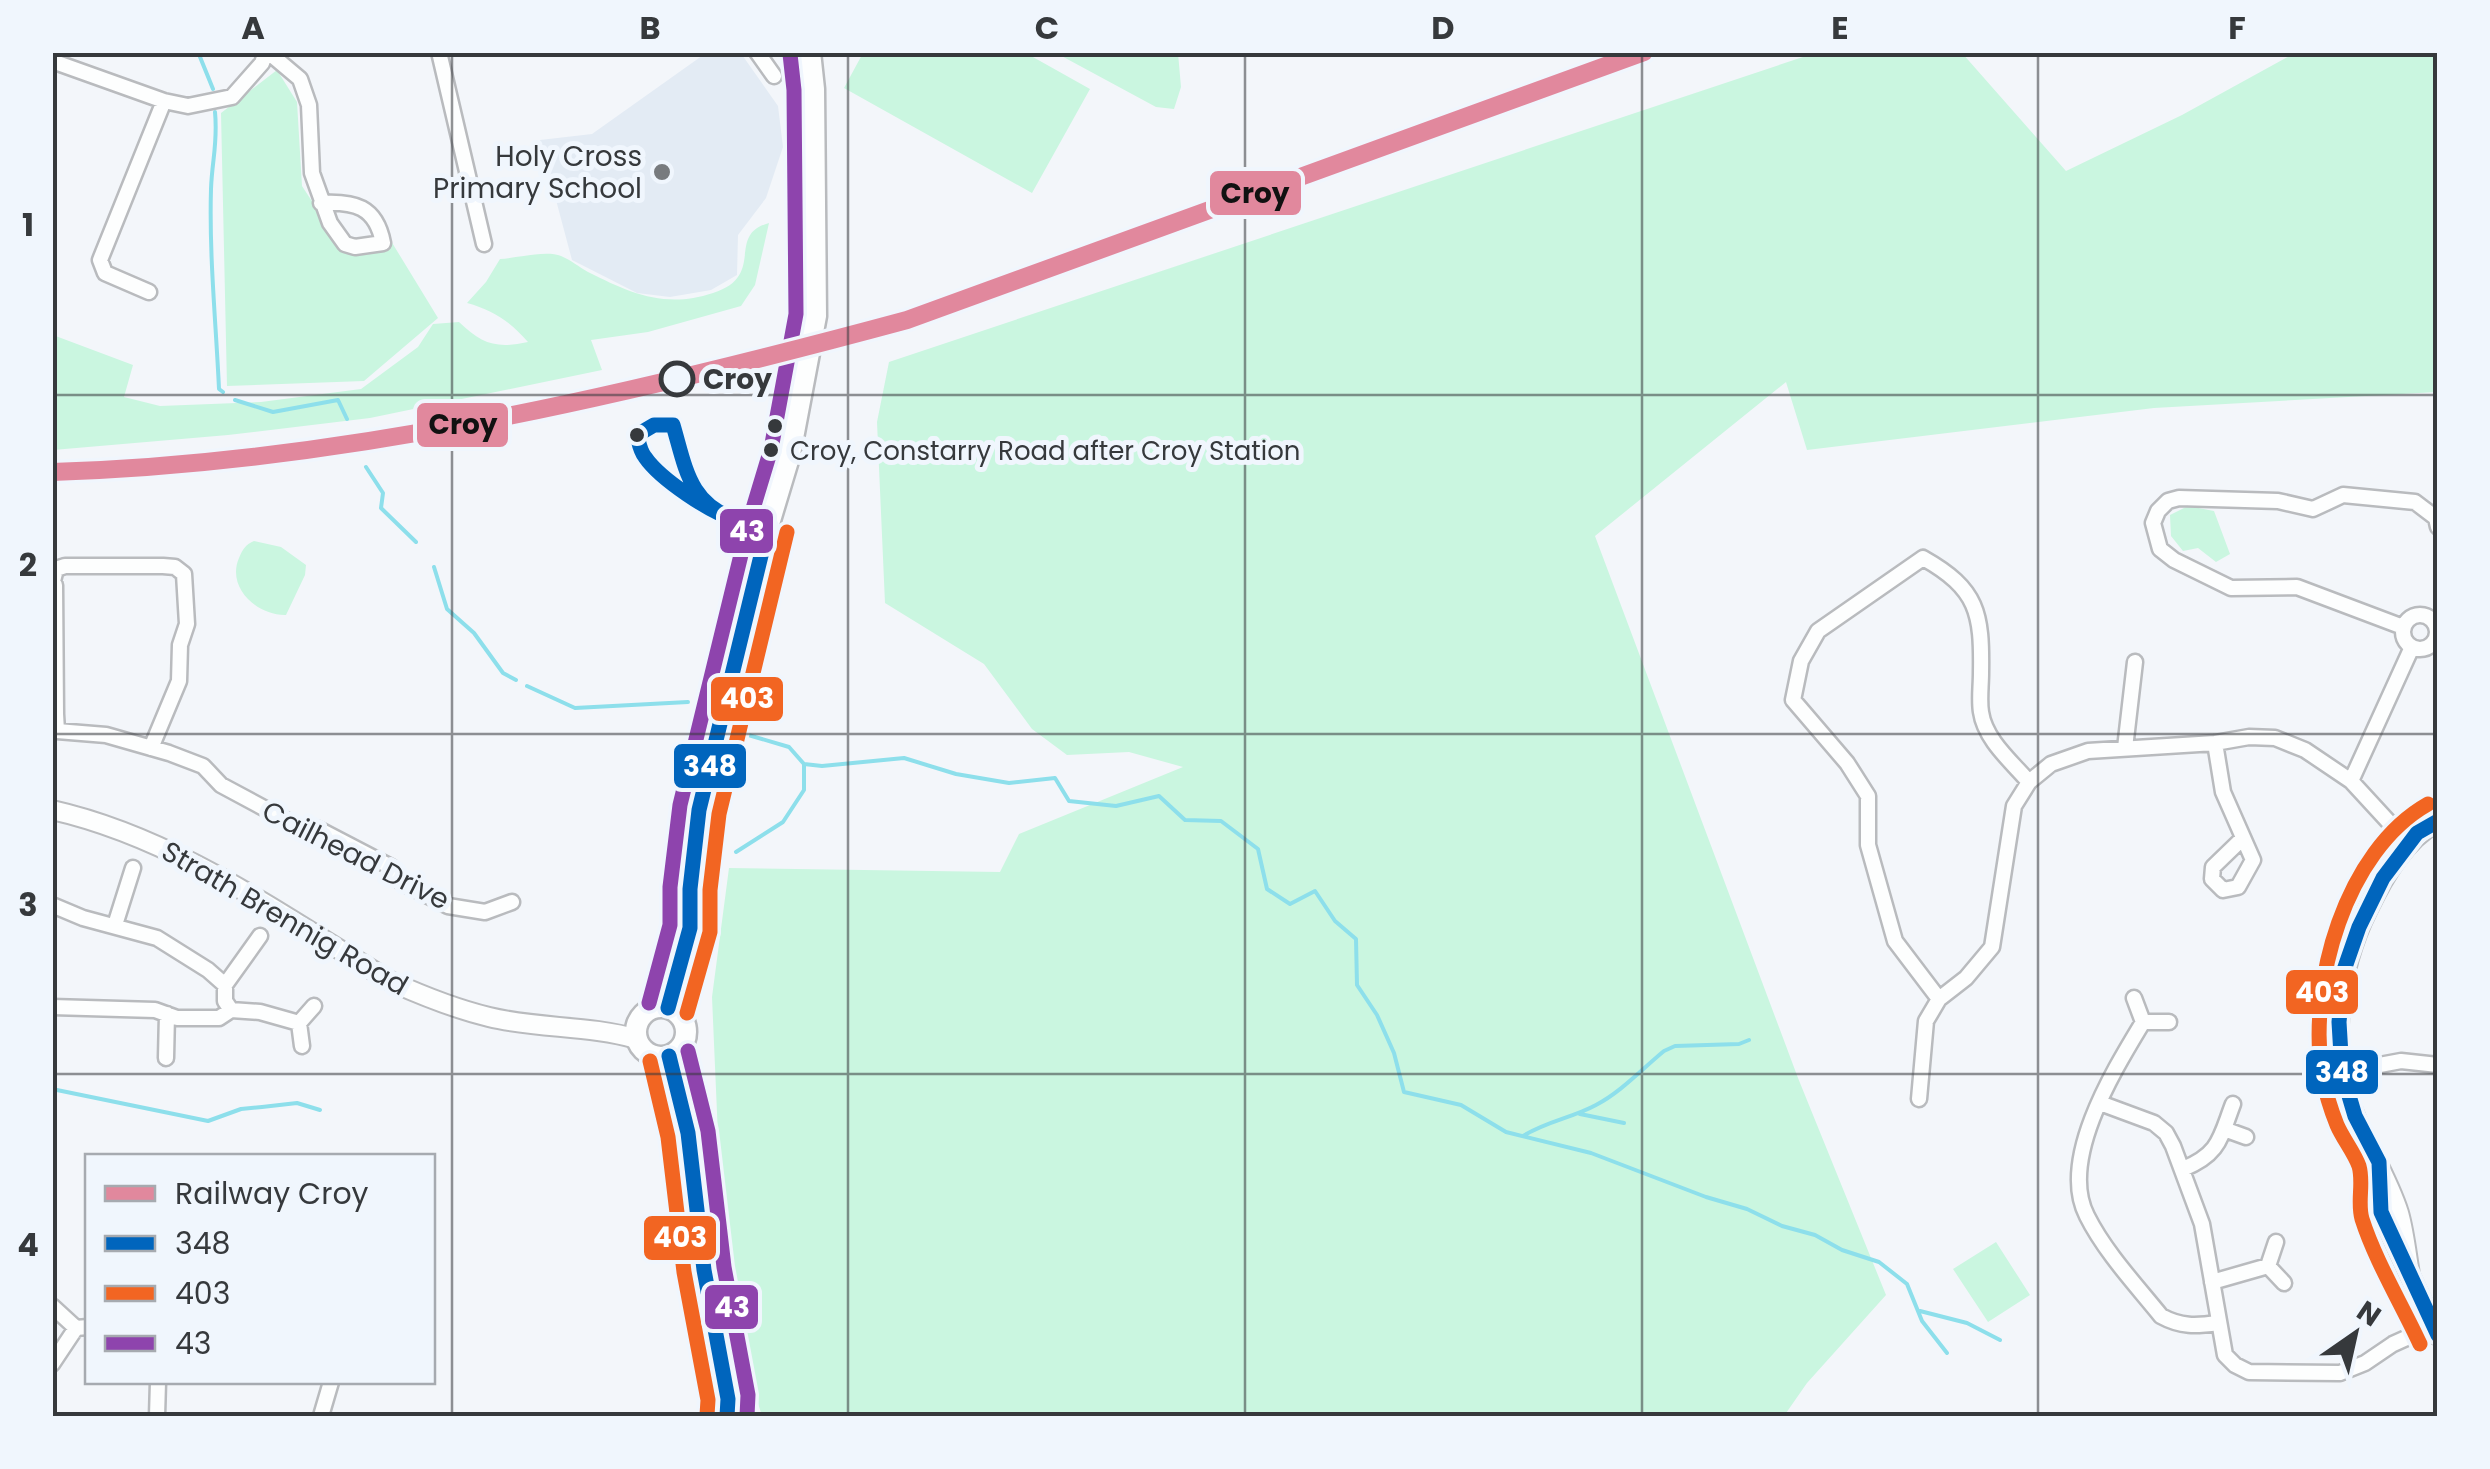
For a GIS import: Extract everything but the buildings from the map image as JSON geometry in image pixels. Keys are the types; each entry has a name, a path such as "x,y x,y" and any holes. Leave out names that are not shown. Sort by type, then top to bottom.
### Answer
{"main road":[{"path":"668,1008 690,928 698,810 805,384 816,316 814,89 810,52"},
{"path":"657,1008 668,1008 683,1019 686,1035 682,1047 669,1056 650,1055 638,1039 636,1030 643,1016 657,1008"},
{"path":"669,1056 688,1133 704,1270 728,1399 727,1416"}],"street":[{"path":"52,61 188,106 232,97 267,52 300,78 309,104 312,173 321,203"},
{"path":"439,52 484,244"},
{"path":"757,52 774,76"},
{"path":"149,292 104,273 100,260 164,101"},
{"path":"2403,626 2297,588 2230,588 2160,549 2153,524 2168,501 2180,498 2278,500 2314,510 2343,495 2416,502 2436,518 2438,526"},
{"path":"1939,999 1895,941 1868,846 1868,796 1848,763 1793,700 1801,660 1818,631 1922,558 1950,574 1970,596 1982,634 1981,714 1992,740 2029,782"},
{"path":"54,714 56,570 112,566 175,568 186,578 187,624 180,645 179,681 151,748"},
{"path":"2429,617 2438,603"},
{"path":"2410,617 2429,617 2436,624 2436,638 2426,648 2412,646 2403,635 2403,626 2410,617"},
{"path":"2351,782 2412,646"},
{"path":"2125,748 2134,662"},
{"name":"Cailhead Drive","path":"54,714 56,731 106,736 203,766 221,785 301,828 318,829 391,868 401,882 448,906 484,912 512,902"},
{"path":"1919,1099 1926,1021 1939,999 1966,978 1992,947 2014,806 2029,782 2051,764 2088,751 2274,738 2304,750 2351,782 2409,844"},
{"path":"2216,743 2223,792 2243,838"},
{"name":"Strath Brennig Road","path":"52,810 128,831 186,859 392,982 426,997 490,1018 615,1032 638,1039"},
{"path":"2100,1103 2154,1124 2166,1133 2202,1224 2225,1355 2235,1365 2249,1372 2340,1373 2435,1331 2381,1212 2379,1162 2355,1116 2342,1072 2339,1022 2344,970 2359,926 2383,878 2417,833 2438,821"},
{"path":"114,925 133,868"},
{"path":"52,905 83,918 156,938 226,985"},
{"path":"231,1010 225,1001 226,985 260,936"},
{"path":"2134,998 2144,1022"},
{"path":"299,1022 314,1006"},
{"path":"52,1007 155,1010 177,1018 219,1018 231,1010 260,1012 299,1022"},
{"path":"166,1058 167,1014"},
{"path":"299,1022 302,1046"},
{"path":"2144,1022 2169,1022"},
{"path":"2144,1022 2100,1103 2080,1154 2086,1214 2162,1316 2192,1326 2218,1322"},
{"path":"2342,1072 2401,1061 2438,1065"},
{"path":"2183,1169 2206,1160 2217,1148 2233,1104"},
{"path":"2224,1129 2246,1137"},
{"path":"2268,1266 2276,1242"},
{"path":"2212,1282 2268,1266"},
{"path":"2268,1266 2284,1283"},
{"path":"52,1306 82,1328 52,1364"},
{"path":"157,1416 158,1384"},
{"path":"320,1416 330,1384"}],"shaded area":[{"name":"Holy Cross Primary School","path":"740,52 778,106 783,147 766,198 738,235 737,275 711,290 670,297 637,293 572,260 540,140 592,134 706,53"}],"green space":[{"path":"1024,52 1090,89 1032,193 844,88 863,53"},
{"path":"1056,53 1178,53 1181,87 1174,109 1156,107"},
{"path":"1815,53 1962,53 2066,171 2182,115 2295,53 2437,53 2437,392 2154,408 1807,450 1786,382 1595,536 1798,1078 1886,1295 1807,1383 1784,1416 762,1416 725,1298 712,997 729,868 1000,872 1019,834 1183,767 1129,752 1067,755 1032,729 984,664 885,603 877,422 889,362"},
{"path":"277,70 297,102 302,186 340,244 364,253 391,241 438,318 364,381 227,386 221,113"},
{"path":"769,223 755,285 741,306 648,332 591,340 602,370 370,418 53,450 53,335 133,365 124,397 160,406 261,402 361,389 418,347 433,324 459,322 483,340 498,345 528,342 501,318 467,303 500,259 555,254 633,292 663,299 696,298 729,286 738,277 749,237"},
{"path":"2188,506 2214,511 2230,554 2216,562 2198,548 2183,551 2171,536 2170,515"},
{"path":"254,541 281,547 306,565 286,615 255,605 237,580 239,558"},
{"path":"1996,1242 2030,1295 1988,1322 1953,1269"}],"waterway":[{"path":"198,52 213,89"},
{"path":"215,112 211,239 219,389 223,392"},
{"path":"235,400 273,412 338,400 347,419"},
{"path":"366,467 383,493 381,508 416,542"},
{"path":"434,567 447,609 474,633 503,673 516,680"},
{"path":"527,686 575,708 688,702"},
{"path":"745,734 789,747 804,764 822,766 904,758 956,774 1009,783 1055,778 1069,801 1116,806 1159,796 1185,820 1221,821 1258,849 1267,889 1290,904 1315,891 1335,921 1356,939 1357,985 1377,1015 1394,1053 1404,1092 1461,1105 1506,1132 1591,1153 1879,1262 1907,1284 1922,1321 1947,1353"},
{"path":"736,852 783,822 804,790 804,764"},
{"path":"1523,1136 1605,1100 1675,1046 1739,1044 1749,1040"},
{"path":"52,1089 208,1121 241,1109 297,1103 320,1110"},
{"path":"1580,1114 1624,1123"},
{"path":"1920,1311 1967,1323 2000,1340"}],"rail line":[{"name":"Croy","path":"52,472 161,466 377,440 591,399 802,348 907,320 1644,52"}],"transit line":[{"name":"43","path":"649,1003 670,925 670,887 680,805 749,522 771,449 796,314 794,90 790,54"},
{"name":"348","path":"654,425 673,425 686,470 699,495 737,520 701,503 652,466 637,435 654,425"},
{"name":"348","path":"668,1008 690,928 699,810 768,527"},
{"name":"403","path":"687,1013 710,932 710,890 719,814 787,532"},
{"name":"403","path":"2420,1344 2367,1235 2360,1206 2359,1166 2330,1106 2319,1038 2328,961 2354,886 2374,853 2399,825 2428,804"},
{"name":"348","path":"2438,821 2417,833 2383,878 2344,970 2339,1022 2342,1072 2355,1116 2379,1162 2381,1212 2438,1335"},
{"name":"43","path":"688,1051 708,1131 724,1267 748,1395 747,1416"},
{"name":"348","path":"669,1056 688,1133 704,1270 728,1399 727,1416"},
{"name":"403","path":"650,1061 668,1137 684,1272 708,1400 707,1415"}],"place":[{"name":"Holy Cross Primary School","path":"662,172"},
{"name":"Croy","path":"677,379"},
{"name":"Croy, Constarry Road after Croy Station","path":"771,450"}]}
